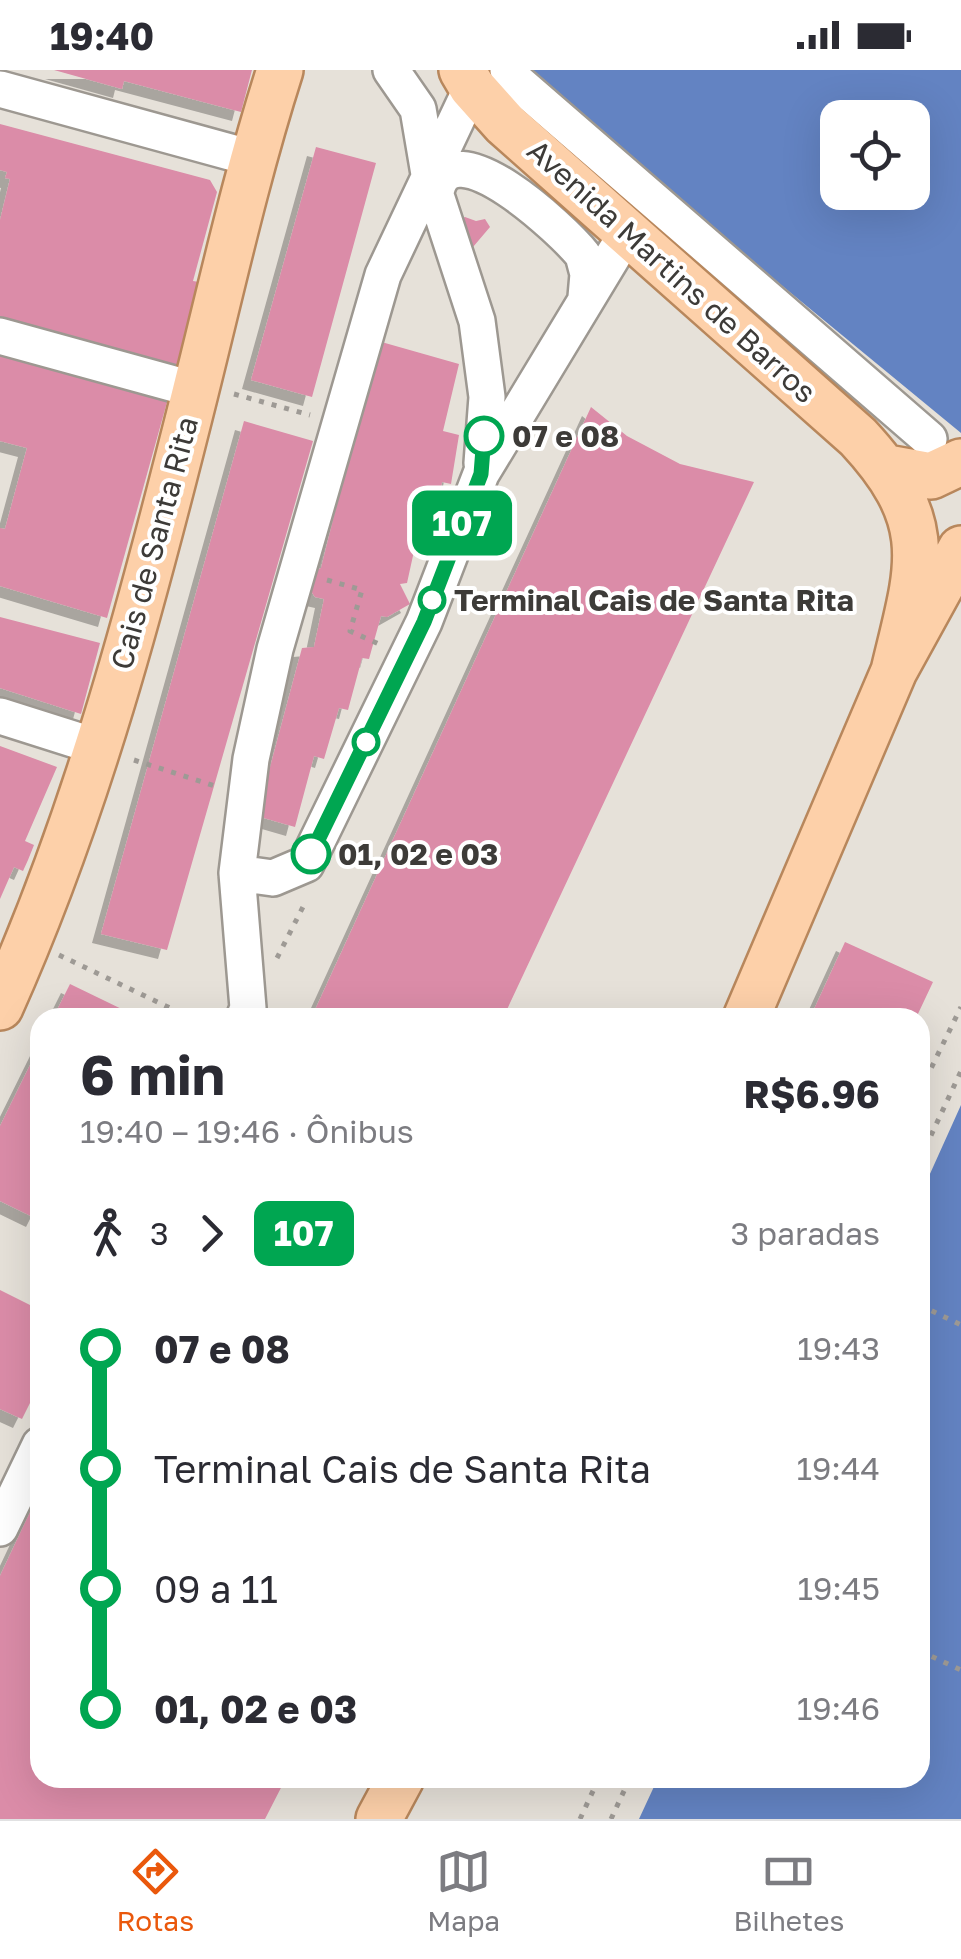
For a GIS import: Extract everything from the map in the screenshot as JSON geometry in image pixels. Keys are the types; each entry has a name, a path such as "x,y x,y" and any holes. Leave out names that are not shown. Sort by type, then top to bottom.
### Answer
{"main road":[{"name":"Cais de Santa Rita","path":"0,1007 30,941 98,748 196,387 252,158 280,70"},
{"name":"Avenida Martins de Barros","path":"481,76 505,124 858,437 887,468 914,519 915,582 894,671"},
{"path":"887,468 930,476 945,450"},
{"path":"750,1008 894,671 961,549"},
{"path":"379,1819 396,1788"}],"street":[{"path":"390,70 418,110 477,321 487,398 481,474"},
{"path":"408,70 428,103 434,174"},
{"path":"248,1008 237,873 251,759 275,649 383,274 481,76 516,82 945,450"},
{"path":"0,89 252,158"},
{"path":"434,174 441,176 465,168 490,175 583,256 588,274 586,297"},
{"path":"237,873 273,878 306,864 424,622 481,474 628,231"},
{"path":"383,274 403,254 414,249 426,250 446,259 467,289"},
{"path":"0,336 196,387"},
{"path":"0,716 98,748"},
{"path":"0,1528 30,1466"}],"path":[{"path":"196,387 340,424"},
{"path":"297,572 362,590 350,632 407,656"},
{"path":"98,748 221,788 215,812 244,820"},
{"path":"30,941 170,1008"},
{"path":"930,1071 961,1007"},
{"path":"930,1138 961,1071"},
{"path":"930,1310 961,1324"},
{"path":"930,1656 961,1670"},
{"path":"580,1819 595,1788"},
{"path":"611,1819 625,1788"}],"water":[{"path":"527,70 961,70 961,433 707,224"},
{"path":"961,1105 961,1819 639,1819 653,1788 930,1788 930,1174"}],"building":[{"path":"54,70 252,70 241,112 124,81 122,89"},
{"path":"0,124 210,180 217,192 193,281 199,282 177,365 0,317 0,220 10,179 5,178 7,172 0,170"},
{"path":"316,147 376,163 312,397 251,380"},
{"path":"485,219 490,227 473,247 468,246 458,220"},
{"path":"378,341 459,364 443,431 459,435 451,484 442,482 432,537 418,533 407,583 400,584 410,604 387,617 381,616 369,659 362,658 348,710 339,708 324,759 314,756 295,827 257,816 302,648 314,647 324,599 315,597 302,578 321,568"},
{"path":"0,350 169,395 107,618 0,586 0,528 5,529 27,448 0,441"},
{"path":"591,407 627,436 680,464 754,482 508,1008 316,1008"},
{"path":"244,421 313,441 167,950 101,934"},
{"path":"0,617 100,643 81,714 0,688"},
{"path":"0,746 57,767 25,841 34,845 28,860 23,871 14,867 0,899"},
{"path":"845,942 933,982 921,1008 815,1008"},
{"path":"70,984 120,1008 58,1008"},
{"path":"30,1065 30,1216 0,1201 0,1126"},
{"path":"0,1290 30,1305 30,1403 22,1419 0,1409"},
{"path":"30,1512 30,1788 281,1788 265,1819 0,1819 0,1576"}],"bus line":[{"name":"107","path":"311,854 424,622 481,474 484,436"}],"place":[{"name":"07 e 08","path":"484,436"},
{"name":"Terminal Cais de Santa Rita","path":"432,600"},
{"name":"01, 02 e 03","path":"311,854"}]}
